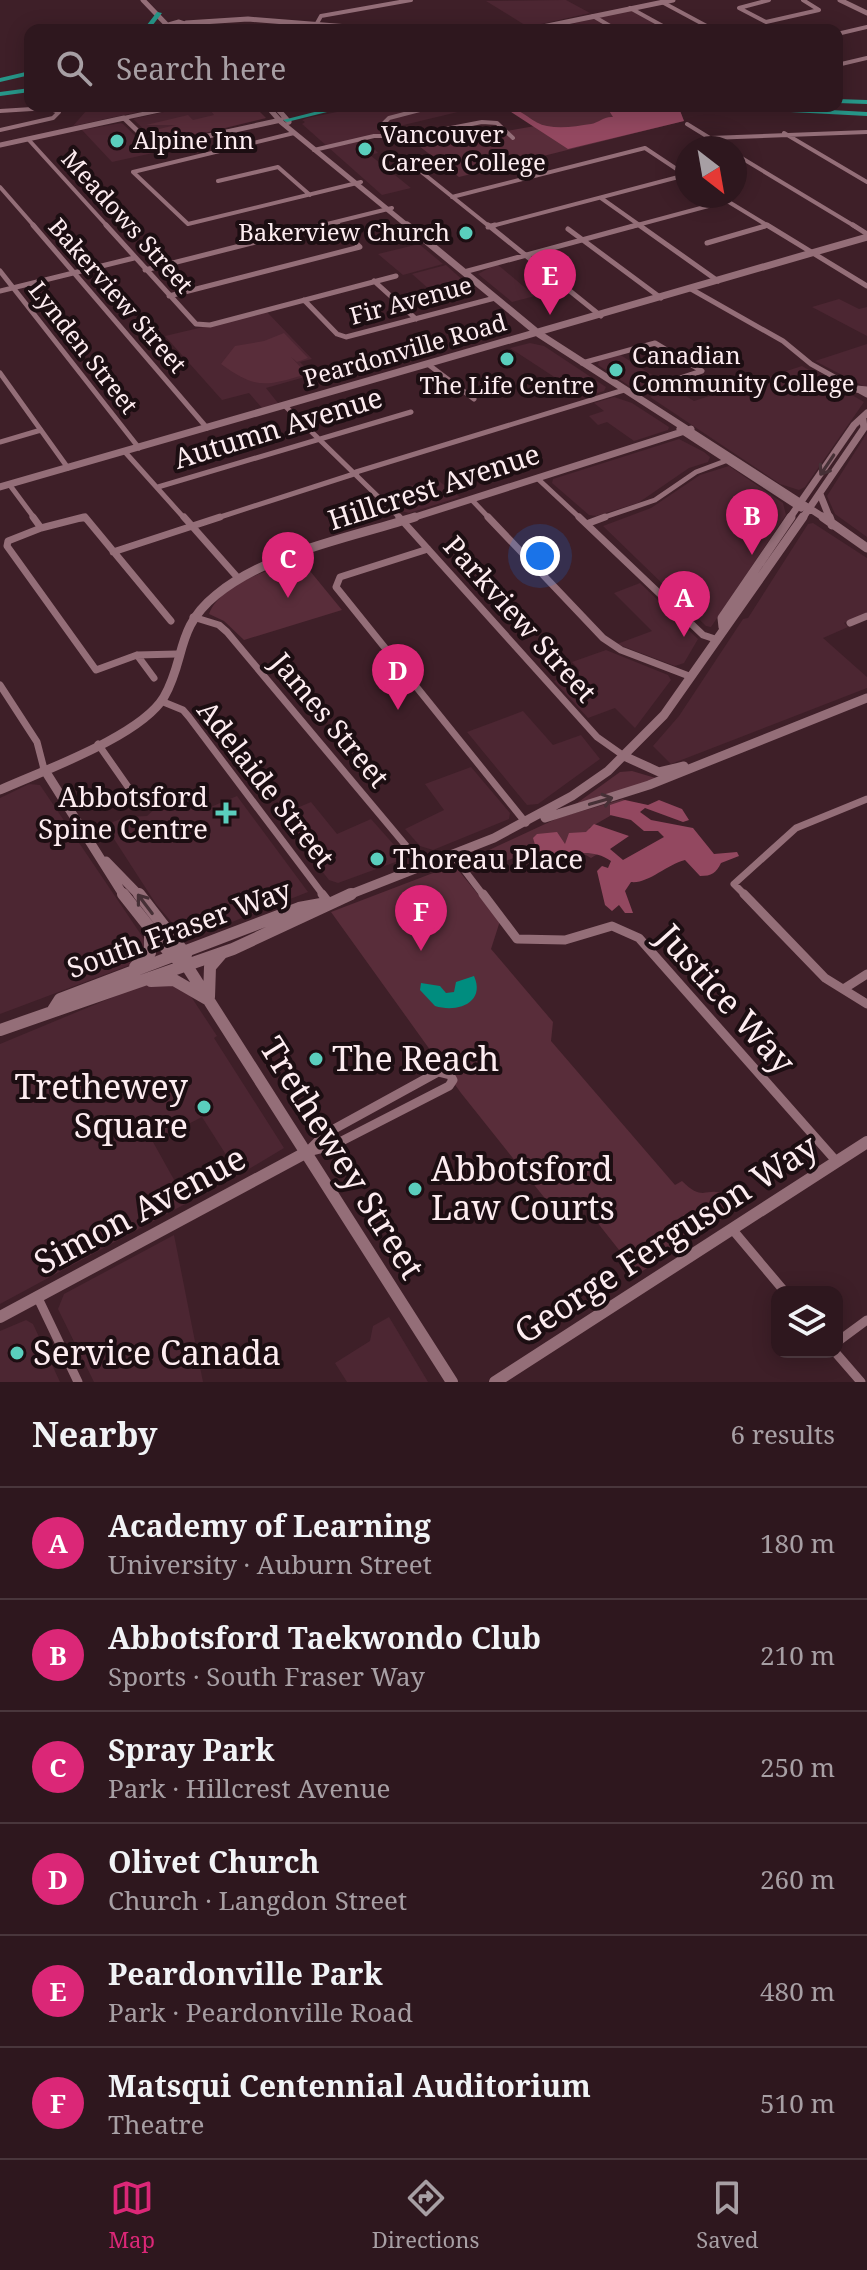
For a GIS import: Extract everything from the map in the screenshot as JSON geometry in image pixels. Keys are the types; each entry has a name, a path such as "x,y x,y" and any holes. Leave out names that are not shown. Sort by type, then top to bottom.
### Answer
{"highway":[{"path":"151,24 159,13"},
{"path":"0,81 24,77"},
{"path":"0,94 24,91"},
{"path":"843,101 867,102"},
{"path":"283,119 303,112"},
{"path":"283,119 322,112"},
{"path":"829,112 867,114"},
{"path":"294,130 305,116"}],"main road":[{"path":"143,0 159,13 182,24"},
{"path":"554,24 673,0"},
{"path":"840,0 867,13"},
{"path":"159,13 164,24"},
{"path":"205,24 234,19 302,24"},
{"path":"218,24 234,19"},
{"path":"274,112 539,334 867,548"},
{"path":"280,112 283,119"},
{"path":"0,145 124,118 149,142 167,145 283,119"},
{"name":"Peardonville Road","path":"0,487 601,316 867,235"},
{"path":"523,322 570,324"},
{"path":"510,342 523,322"},
{"path":"558,347 560,335 570,324"},
{"path":"510,342 536,342 558,347"},
{"path":"857,389 867,393"},
{"name":"South Fraser Way","path":"723,627 722,618 854,425 865,416"},
{"name":"South Fraser Way","path":"186,957 229,947 303,918 329,903 526,823 580,790 624,756 655,725 723,627 733,621 864,428 865,416"},
{"path":"687,430 787,491 800,505"},
{"name":"Hillcrest Avenue","path":"161,701 193,617 220,590 238,578 272,563 687,430"},
{"path":"787,491 810,491"},
{"path":"820,494 832,525"},
{"path":"624,756 659,772 692,765 867,698"},
{"path":"0,790 136,723 161,701"},
{"path":"526,823 615,797 676,775 692,765"},
{"name":"Trethewey Street","path":"44,769 103,859 111,881 172,956 186,957"},
{"name":"Trethewey Street","path":"103,859 125,878 186,957 209,1001 452,1382"},
{"name":"South Fraser Way","path":"128,979 299,908 329,903"},
{"path":"128,979 150,953 152,942 149,930"},
{"path":"128,979 174,980 209,1001 210,967 229,947"},
{"name":"South Fraser Way","path":"0,1030 53,1010 65,1010 172,956"},
{"name":"George Ferguson Way","path":"495,1382 867,1142"},
{"name":"Simon Avenue","path":"0,1317 307,1152"}],"street":[{"path":"317,24 321,16 334,11 411,0"},
{"path":"769,0 739,8 759,20 774,22 819,10 805,1"},
{"path":"805,1 817,0"},
{"path":"662,1 703,24"},
{"path":"632,8 660,24"},
{"path":"593,16 607,24"},
{"path":"843,33 867,27"},
{"path":"843,64 866,59"},
{"path":"0,111 24,110"},
{"path":"0,130 53,118 59,112"},
{"path":"124,118 152,112"},
{"path":"384,136 384,123 389,118 412,112"},
{"path":"317,149 489,121 506,129 513,138"},
{"path":"687,124 707,136"},
{"path":"294,130 135,171 185,224 358,183"},
{"path":"784,133 867,182"},
{"path":"740,136 865,133"},
{"name":"Meadows Street","path":"28,139 169,296 202,326 304,300"},
{"path":"452,197 645,148 675,168"},
{"path":"747,161 867,235"},
{"path":"409,162 601,316"},
{"path":"218,181 278,167 310,195"},
{"path":"488,227 675,178"},
{"name":"Bakerview Street","path":"0,187 207,428"},
{"path":"601,198 718,281"},
{"path":"464,272 703,208"},
{"path":"738,208 809,254 867,286"},
{"path":"145,270 388,209"},
{"path":"169,296 360,247 335,222"},
{"path":"707,243 765,226"},
{"path":"568,229 661,298"},
{"path":"0,291 134,258"},
{"name":"Lynden Street","path":"0,271 139,448"},
{"path":"304,300 396,276"},
{"path":"374,281 416,319"},
{"path":"691,289 857,389"},
{"name":"Fir Avenue","path":"304,300 342,337 495,298"},
{"path":"113,552 357,473 702,371 655,343 582,363"},
{"path":"429,365 474,399"},
{"path":"0,373 68,468"},
{"name":"Parkview Street","path":"285,406 403,521 597,737 624,756"},
{"name":"Autumn Avenue","path":"158,487 411,412"},
{"path":"0,442 41,430"},
{"name":"Lynden Street","path":"125,452 238,578"},
{"path":"589,523 655,500 696,472 728,460"},
{"path":"537,478 589,523 703,635 715,639"},
{"path":"9,484 41,528"},
{"path":"471,499 603,638 621,650 689,676"},
{"path":"171,621 83,517 8,541 7,546 96,670 137,655 177,654"},
{"path":"428,549 340,577 336,582 526,823"},
{"path":"850,623 867,616"},
{"name":"James Street","path":"193,617 219,625 227,632 423,866"},
{"path":"137,655 154,678"},
{"path":"0,685 37,742 44,769"},
{"name":"Adelaide Street","path":"161,701 183,710 189,717 329,903"},
{"path":"97,743 140,804"},
{"path":"867,799 796,828 734,884 825,978 867,1004"},
{"name":"Justice Way","path":"452,854 517,939 565,940 612,926 639,938 837,1162"},
{"path":"845,988 867,974"},
{"path":"438,1072 447,1072 452,1077 449,1086 332,1146 307,1152 325,1134 438,1072"},
{"path":"732,1229 780,1286"},
{"path":"37,1296 78,1382"},
{"path":"843,1338 867,1320"},
{"path":"840,1358 861,1382"}],"shaded area":[{"path":"566,0 590,13 541,24 523,24 486,1"},
{"path":"636,9 664,24 571,24"},
{"path":"85,112 138,112 73,126"},
{"path":"164,112 260,112 266,118 155,140 133,119"},
{"path":"212,112 260,112 266,118 167,142 155,140 146,132 176,125 146,125 188,115 193,120 214,115"},
{"path":"337,112 458,112 391,128 391,133 371,135 367,141 378,153 370,155 411,188 382,195 302,124 305,122 302,120"},
{"path":"511,112 519,112 553,127 591,124 613,117 610,112 681,112 684,121 568,149"},
{"path":"514,112 681,112 684,121 459,177 419,146 535,126"},
{"name":"Alpine Inn","path":"121,123 153,153 112,162 82,130"},
{"path":"419,244 443,264 403,275 378,254"},
{"path":"497,264 535,296 512,302 478,274"},
{"path":"446,265 475,290 439,298 412,274"},
{"path":"839,299 859,309 867,307 867,336 812,307"},
{"path":"267,312 312,359 300,362 312,375 266,388 278,403 262,408 249,393 222,400 165,336"},
{"path":"284,333 308,358 297,362 291,357 307,374 271,383 253,382 221,364 235,346 264,341"},
{"path":"530,343 544,346 606,387 604,391 585,397 510,348"},
{"path":"867,344 867,388 815,361"},
{"path":"619,354 665,383 637,391 598,365 599,361"},
{"path":"802,366 864,402 805,487 799,490 780,484 650,397 667,384 694,401"},
{"path":"614,397 632,403 669,427 668,430 634,441 607,422 598,425 589,416 604,411 594,403"},
{"path":"867,433 867,537 835,514 827,496"},
{"path":"679,439 704,452 710,457 708,462 689,468 638,503 596,516 589,515 552,483 553,479"},
{"path":"729,466 783,503 786,515 711,627 706,626 603,526 651,508 700,475"},
{"path":"435,478 460,497 409,513 401,511 385,494"},
{"path":"813,523 867,558 867,613 844,623 848,627 823,638 867,677 867,688 671,764 653,746 679,716 743,619 748,618 808,524"},
{"path":"301,560 342,610 244,640 224,621 209,614 215,603 235,586"},
{"path":"640,583 698,639 684,663 675,666 617,644 652,631 614,593"},
{"path":"606,650 668,675 671,680 635,728 615,708 588,718 554,681 580,671 572,662"},
{"path":"523,711 553,745 581,735 600,759 538,804 527,805 467,732"},
{"path":"471,767 510,813 509,819 433,850 420,846 405,829 444,810 425,784"},
{"path":"632,771 659,779 573,806 620,772"},
{"path":"29,784 40,785 148,945 141,961 0,1014 0,798"},
{"path":"189,794 201,811 237,796 308,892 194,937 181,933 156,904 105,825 126,817 147,816 158,806"},
{"path":"623,799 629,805 589,828 609,847 591,858 572,852 555,860 529,858 517,846 511,848 516,857 493,866 491,861 474,865 475,869 471,866 472,858 558,818"},
{"path":"625,800 648,805 659,800 682,809 689,820 683,822 645,808 640,812 651,820 693,828 714,854 737,852 739,856 721,863 715,872 708,875 700,876 685,860 644,880 631,882 625,891 633,913 625,913 619,905 612,911 605,905 597,871 602,866 608,868 611,861 592,853 532,859 529,853 536,848 533,838 537,834 557,832 565,844 569,833 586,832 594,824 629,836 610,849 623,860 664,837 658,831 644,831 631,820 610,815 610,805"},
{"path":"311,802 337,834 371,819 403,855 401,860 338,883 329,880 278,816"},
{"path":"454,865 500,921 491,949 553,1022 551,1041 675,1185 682,1181 698,1192 721,1193 738,1208 638,1274 578,1198 555,1211 461,1093 331,912"},
{"path":"474,976 476,993 473,999 460,1007 435,1006 420,990 421,983 440,986 446,993 454,992 456,982"},
{"path":"170,982 190,995 284,1148 239,1175 202,1117 153,1142 187,1203 0,1304 0,1044 142,985"},
{"path":"174,1235 203,1382 94,1382 58,1309 64,1294"},
{"path":"389,1317 428,1382 347,1382 335,1363 370,1341 373,1326"},
{"path":"26,1320 33,1324 60,1382 0,1382 0,1331"}],"place":[{"name":"Alpine Inn","path":"117,141"},
{"name":"Vancouver Career College","path":"365,149"},
{"name":"Bakerview Church","path":"466,233"},
{"name":"Peardonville Park","path":"550,315"},
{"name":"The Life Centre","path":"507,359"},
{"name":"Canadian Community College","path":"616,370"},
{"name":"Abbotsford Taekwondo Club","path":"752,555"},
{"name":"Spray Park","path":"288,598"},
{"name":"Academy of Learning","path":"684,637"},
{"name":"Olivet Church","path":"398,710"},
{"name":"Abbotsford Spine Centre","path":"226,813"},
{"name":"Thoreau Place","path":"377,859"},
{"name":"Matsqui Centennial Auditorium","path":"421,951"},
{"name":"The Reach","path":"316,1059"},
{"name":"Trethewey Square","path":"204,1107"},
{"name":"Abbotsford Law Courts","path":"415,1189"},
{"name":"Service Canada","path":"17,1353"}]}
